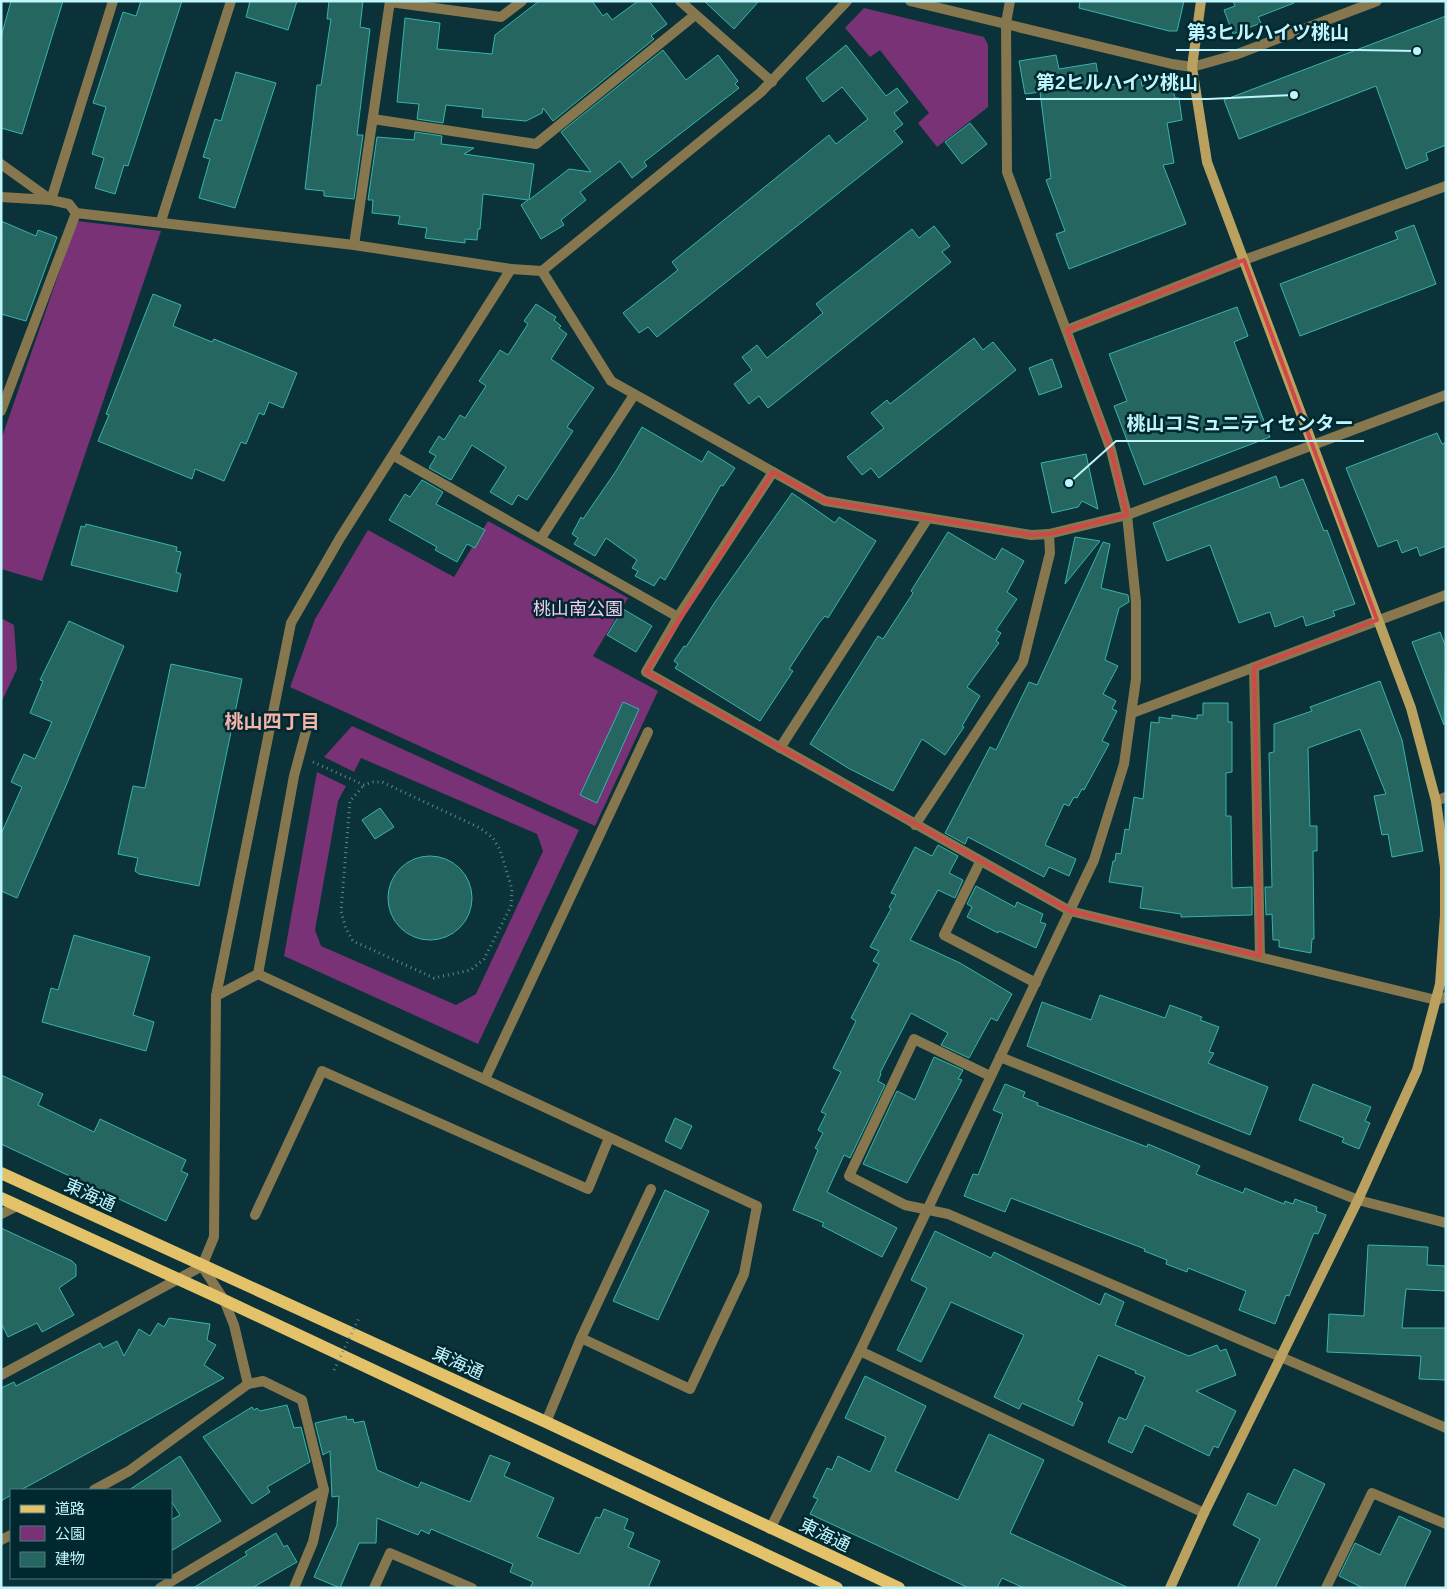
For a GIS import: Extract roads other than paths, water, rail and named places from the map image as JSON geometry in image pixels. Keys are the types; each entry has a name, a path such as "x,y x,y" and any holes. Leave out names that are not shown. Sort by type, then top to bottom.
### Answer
{"main road":[{"name":"東海通","path":"1,1174 546,1422 770,1529 900,1588"},
{"path":"1,1198 224,1300 837,1588"}],"street":[{"path":"51,200 113,1"},
{"path":"161,221 231,1"},
{"path":"354,245 390,2 501,18 522,1"},
{"path":"680,1 772,82"},
{"path":"1,197 51,200 69,204 76,213 161,221 354,245 511,269 542,271 772,82 847,1"},
{"path":"910,1 1172,64 1192,67 1235,55 1378,1"},
{"path":"770,1529 860,1351 1094,860 1124,764 1136,679 1136,602 1126,515 1111,450 1007,172 1006,23 1010,1"},
{"path":"1170,1588 1204,1513 1358,1200 1417,1070 1441,998 1440,984 1445,906 1441,799 1412,708 1377,620 1207,162 1192,67 1201,1"},
{"path":"373,119 536,144 695,15"},
{"path":"1,164 51,200"},
{"path":"1066,330 1244,260 1446,186"},
{"path":"1,411 76,213"},
{"path":"1,1375 202,1266 214,1237 216,996 291,623 340,538 394,456 511,269"},
{"path":"542,271 611,381 825,501 1031,535 1049,534 1126,515 1446,395"},
{"path":"541,538 634,395"},
{"path":"394,456 678,617"},
{"path":"774,472 678,617 646,672 980,862 1070,911 1441,998"},
{"path":"780,748 928,518"},
{"path":"915,825 1023,662 1050,554 1049,534"},
{"path":"1132,713 1446,595"},
{"path":"1254,667 1260,956"},
{"path":"258,974 294,776 309,720"},
{"path":"485,1079 648,732"},
{"path":"980,862 944,935 1036,983"},
{"path":"216,996 258,974"},
{"path":"258,974 757,1206 744,1274 690,1389 581,1338"},
{"path":"990,1076 914,1039 849,1176 905,1205 948,1214 1446,1428"},
{"path":"1000,1057 1358,1200 1446,1224"},
{"path":"255,1215 322,1071 588,1189 609,1138"},
{"path":"546,1422 581,1338 651,1189"},
{"path":"1,1214 17,1206"},
{"path":"202,1266 224,1300 234,1325 248,1384"},
{"path":"860,1351 1204,1513"},
{"path":"96,1489 129,1471 248,1384 263,1380 302,1400 324,1490 313,1542 294,1588"},
{"path":"160,1588 324,1490"},
{"path":"1326,1588 1372,1493 1446,1524"},
{"path":"374,1588 390,1553 472,1588"}],"place":[{"name":"第3ヒルハイツ桃山","path":"1417,51"},
{"name":"第2ヒルハイツ桃山","path":"1294,95"},
{"name":"桃山コミュニティセンター","path":"1069,483"}],"district":[{"name":"桃山四丁目","path":"272,721"}],"park label":[{"name":"桃山南公園","path":"578,609"}]}
